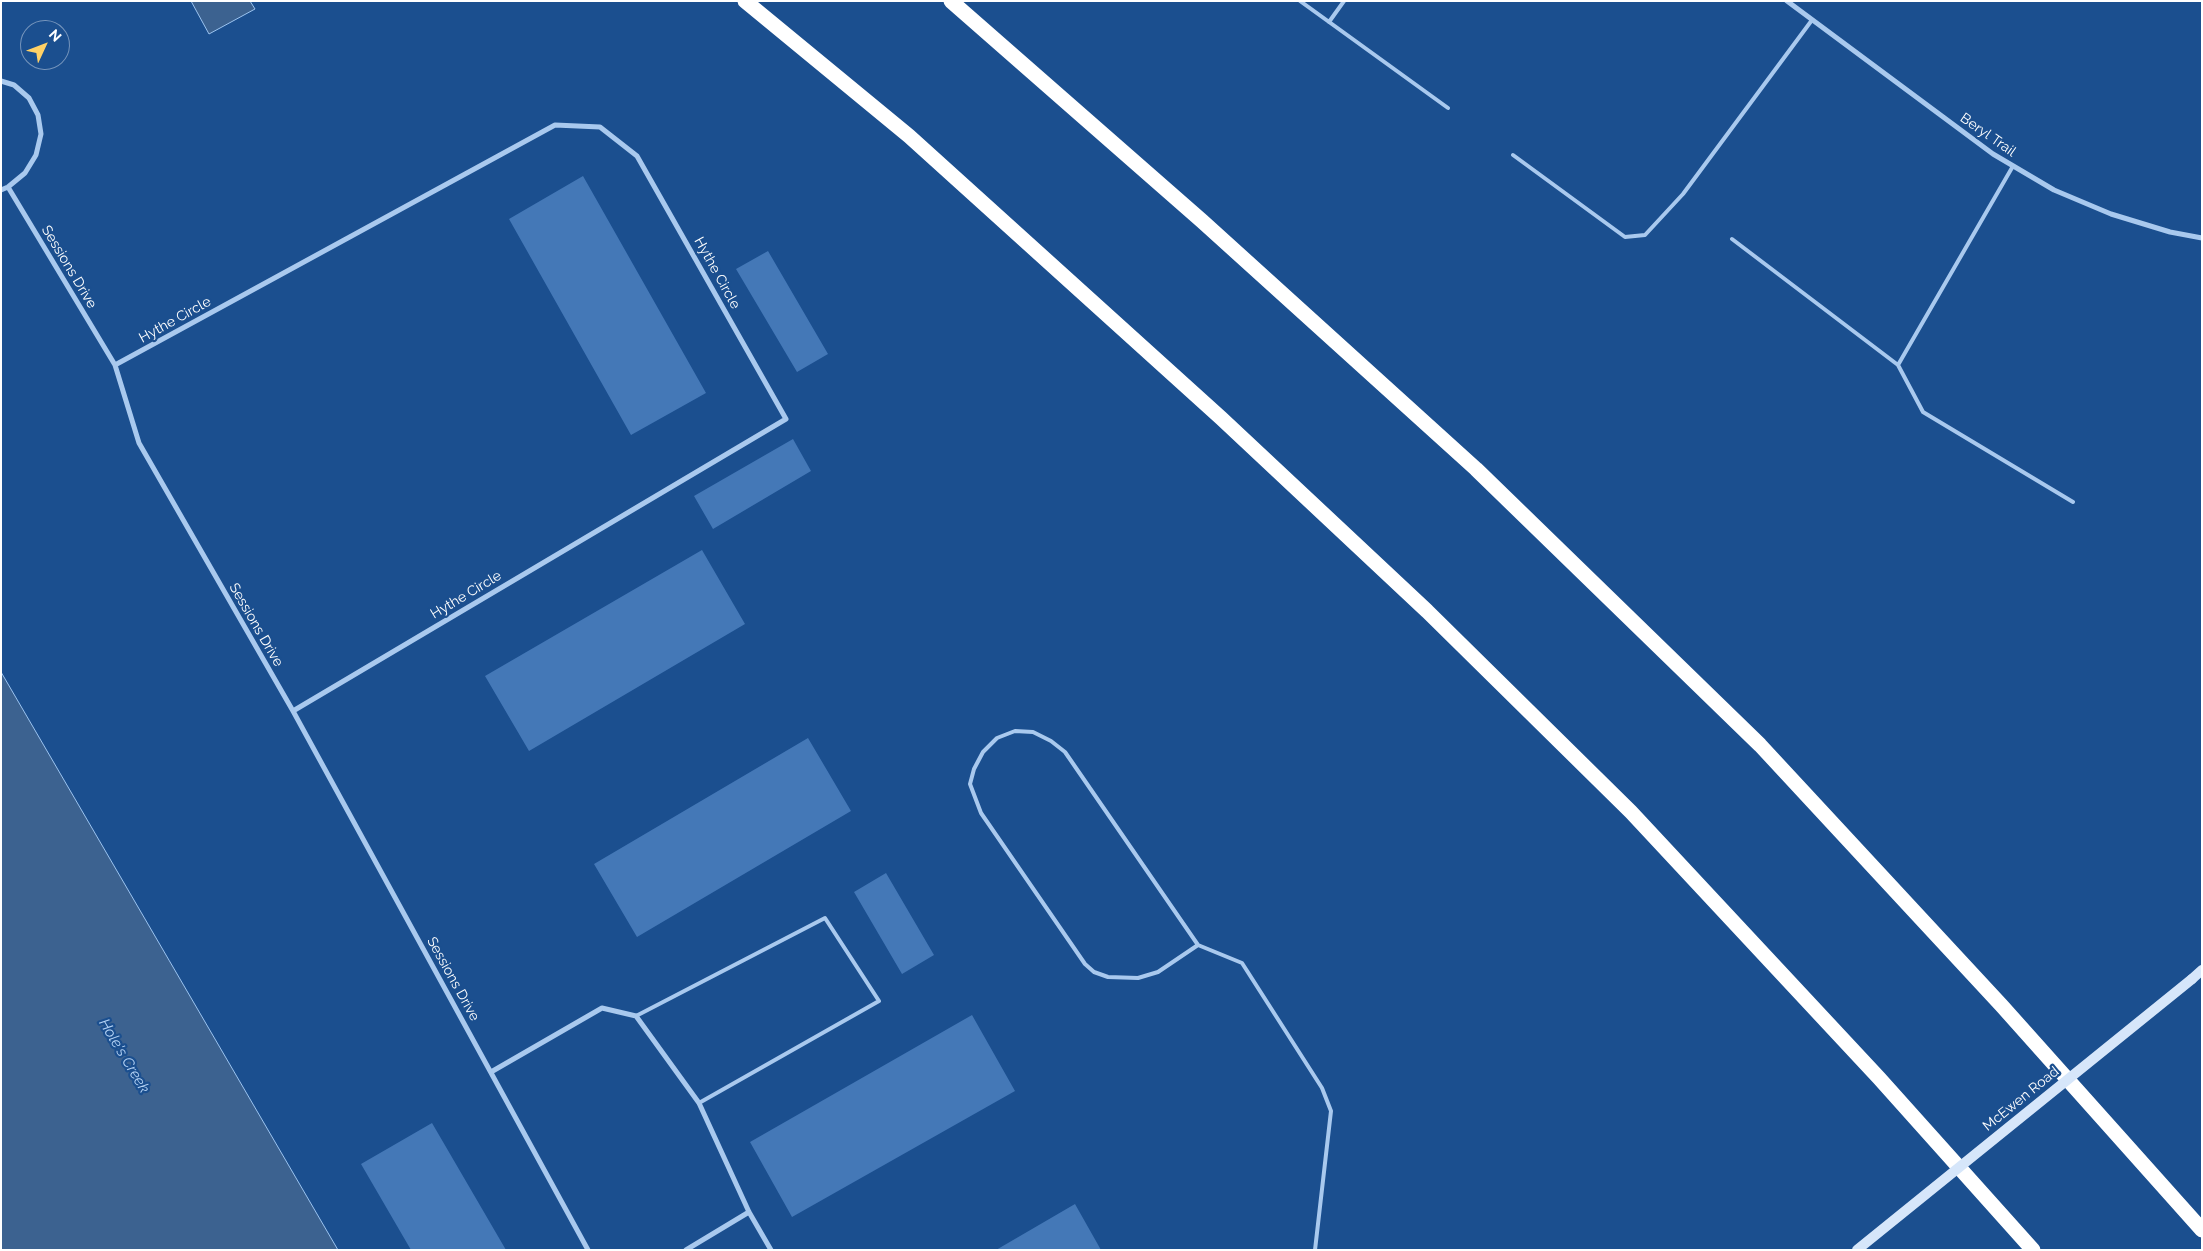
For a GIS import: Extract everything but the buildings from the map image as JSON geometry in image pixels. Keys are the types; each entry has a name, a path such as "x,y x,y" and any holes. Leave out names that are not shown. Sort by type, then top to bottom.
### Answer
{"highway":[{"path":"745,1 909,136 1221,418 1427,611 1631,812 1879,1078 2033,1250"},
{"path":"952,1 1210,228 1476,469 1760,745 2002,1006 2202,1230"}],"street":[{"name":"Beryl Trail","path":"1787,1 1993,154 2054,190 2111,214 2170,232 2202,238"},
{"path":"1,81 14,85 28,98 38,115 41,134 36,155 25,173 8,187 1,190"},
{"name":"Hythe Circle","path":"115,365 555,126 600,127 638,156 786,419 293,711"},
{"name":"Sessions Drive","path":"8,187 115,365 139,443 293,711 588,1250"},
{"name":"McEwen Road","path":"1857,1250 2202,970"},
{"path":"491,1072 602,1008 636,1016 699,1103 749,1212 771,1250"},
{"path":"686,1250 749,1212"}],"lane":[{"path":"1300,1 1448,108"},
{"path":"1329,22 1344,1"},
{"path":"1513,155 1625,237 1645,235 1683,194 1812,20"},
{"path":"1898,365 2013,166"},
{"path":"1732,239 1898,365 1923,412 2072,502"},
{"path":"1198,945 1158,972 1138,978 1108,977 1094,972 1085,964 981,813 970,784 974,769 983,752 997,738 1015,731 1033,732 1051,741 1065,752 1198,945 1242,963 1322,1088 1331,1111 1315,1250"},
{"path":"636,1016 825,918 879,1001 699,1103"}],"water":[{"path":"191,1 250,1 255,9 209,34"},
{"name":"Hole's Creek","path":"1,672 338,1250 1,1250"}]}
